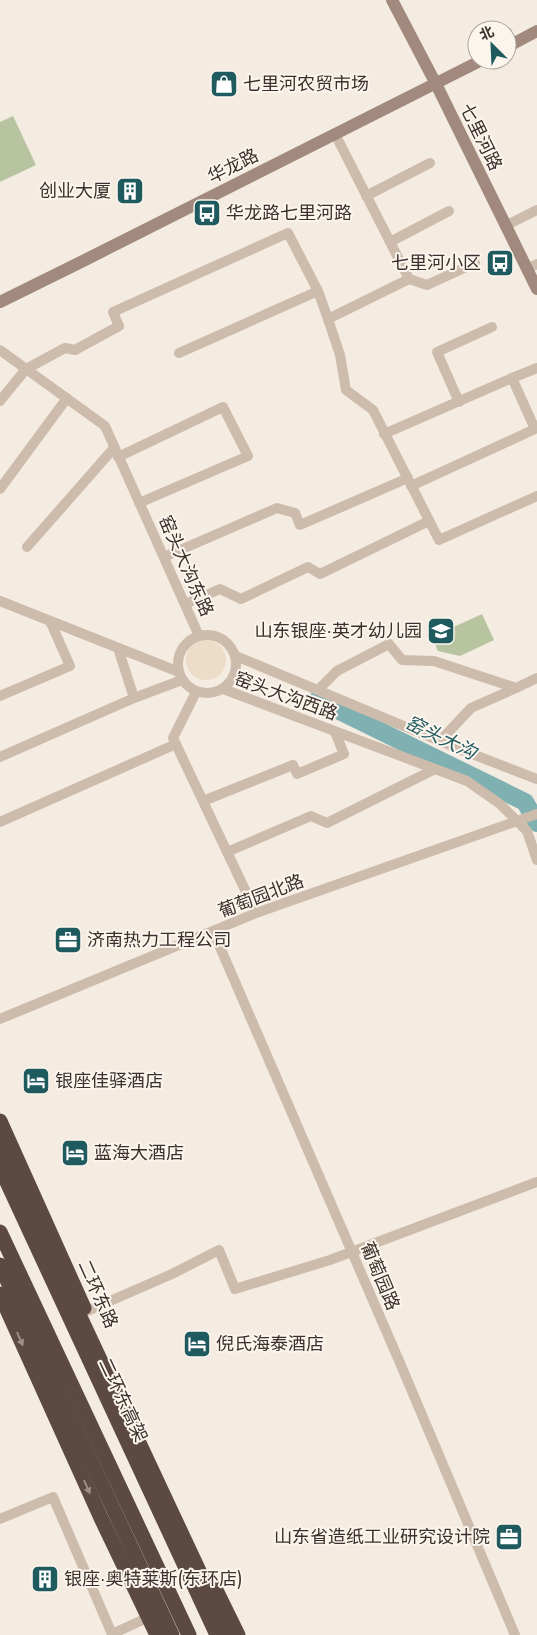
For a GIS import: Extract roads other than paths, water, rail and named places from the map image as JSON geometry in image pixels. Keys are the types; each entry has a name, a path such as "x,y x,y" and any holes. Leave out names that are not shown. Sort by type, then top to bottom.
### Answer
{"highway":[{"name":"二环东路","path":"0,1121 113,1374 238,1635"},
{"path":"0,1146 228,1635"},
{"name":"二环东路","path":"0,1167 217,1635"},
{"name":"二环东高架","path":"0,1180 212,1635"},
{"path":"0,1232 189,1635"},
{"path":"0,1249 181,1635"},
{"path":"0,1265 172,1635"},
{"path":"0,1294 101,1518 158,1635"},
{"name":"二环东路","path":"188,1573 190,1535"}],"main road":[{"name":"七里河路","path":"392,0 436,84 505,226 532,267 537,289"},
{"path":"517,42 537,31"},
{"name":"华龙路","path":"1,297 85,260 467,68"}],"street":[{"path":"334,134 409,279 427,285 474,263"},
{"path":"366,196 430,163"},
{"path":"505,226 537,210"},
{"path":"390,242 449,211"},
{"path":"0,401 26,369 66,348 76,350 119,326 113,312 288,234 318,291 340,355 346,390 373,410 439,540 537,496"},
{"path":"328,319 409,279"},
{"path":"180,353 318,291"},
{"path":"459,402 437,352 492,327"},
{"name":"窑头大沟东路","path":"0,350 105,426 199,636 217,636 226,641 236,656 537,780"},
{"path":"384,434 537,368"},
{"path":"164,557 277,508 295,513 300,526 536,432 512,378"},
{"path":"0,489 67,398"},
{"path":"26,547 116,452 223,407 248,456 139,503"},
{"path":"185,604 220,590 241,599 308,567 320,574 429,521"},
{"path":"0,601 118,648 180,676"},
{"path":"0,696 70,666 50,621"},
{"path":"199,636 184,646 180,654 178,663 180,676 188,687 196,692 172,738 256,914"},
{"path":"318,690 337,671 389,644 402,660 434,661 516,688"},
{"path":"118,648 134,698"},
{"path":"223,689 235,675 236,656"},
{"path":"0,757 180,676"},
{"path":"440,741 471,708 537,678"},
{"name":"窑头大沟西路","path":"196,692 205,694 223,689 467,781 500,804 527,830 537,860"},
{"path":"203,801 293,765 296,774 344,754 335,732"},
{"path":"0,822 176,744"},
{"path":"227,852 311,816 327,823 435,769"},
{"name":"葡萄园北路","path":"0,1019 256,914 537,814"},
{"name":"葡萄园路","path":"213,931 515,1635"},
{"path":"86,1312 172,1274 219,1250 235,1288 330,1260 537,1182"},
{"path":"0,1519 52,1497 112,1634 149,1617"}],"waterway":[{"name":"窑头大沟","path":"317,700 525,802 537,823"}],"place":[{"name":"七里河农贸市场","path":"224,84"},
{"name":"创业大厦","path":"130,191"},
{"name":"华龙路七里河路","path":"207,213"},
{"name":"七里河小区","path":"500,263"},
{"name":"山东银座·英才幼儿园","path":"441,631"},
{"name":"济南热力工程公司","path":"68,940"},
{"name":"银座佳驿酒店","path":"36,1081"},
{"name":"蓝海大酒店","path":"75,1153"},
{"name":"倪氏海泰酒店","path":"197,1344"},
{"name":"山东省造纸工业研究设计院","path":"509,1537"},
{"name":"银座·奥特莱斯(东环店)","path":"45,1579"}]}
